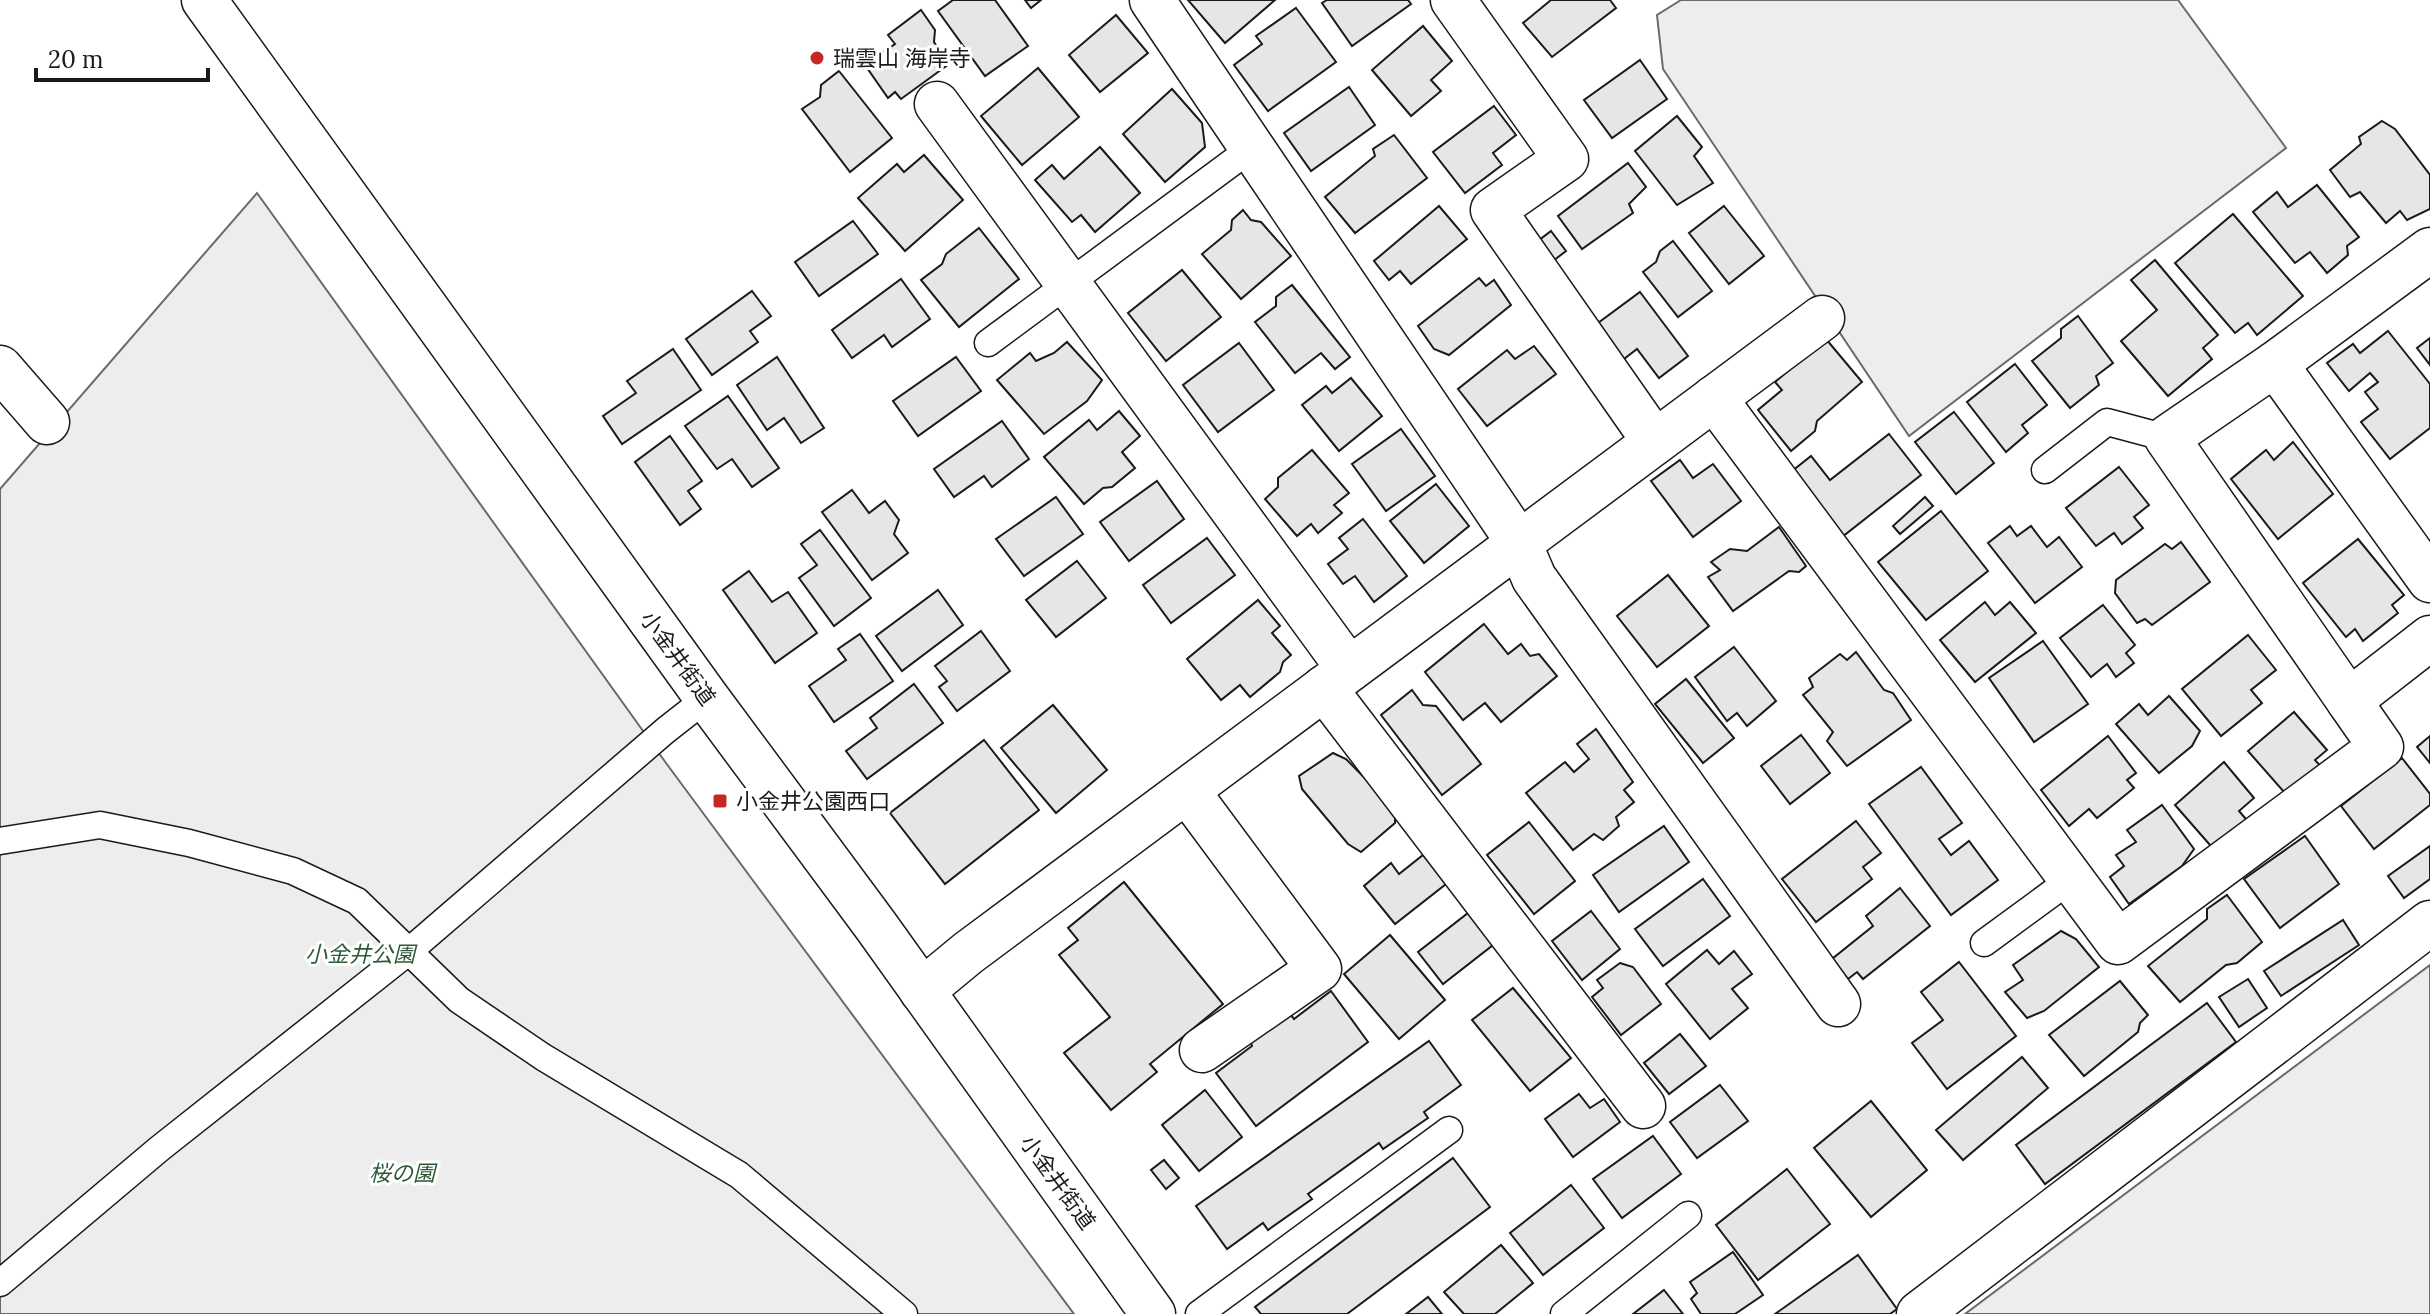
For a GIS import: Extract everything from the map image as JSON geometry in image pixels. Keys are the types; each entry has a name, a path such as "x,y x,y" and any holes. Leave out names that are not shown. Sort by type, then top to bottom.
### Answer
{"street":[{"name":"小金井街道","path":"204,0 1153,1314"},
{"path":"1152,0 1519,543 1534,578 1838,1004"},
{"path":"1453,0 1566,159 1493,210 1655,442"},
{"path":"937,104 1067,282 1337,679 1643,1106"},
{"path":"1714,398 2118,942 2381,747 2167,438 2275,364 2430,250"},
{"path":"922,991 968,953 1822,318"},
{"path":"2275,364 2430,580"},
{"path":"0,368 47,422"},
{"path":"2349,701 2430,638"},
{"path":"1187,791 1319,969 1202,1050"},
{"path":"1919,1314 2430,923"}],"lane":[{"path":"988,343 1253,147"},
{"path":"2045,470 2107,422 2167,438"},
{"path":"0,1283 159,1149 408,952 707,698"},
{"path":"0,841 100,825 189,843 293,871 357,901 459,1000 543,1057 739,1175 904,1314"},
{"path":"1984,943 2070,880"},
{"path":"1199,1314 1449,1130"},
{"path":"1564,1314 1688,1215"}],"shaded area":[{"path":"1681,0 2178,0 2286,148 1909,436 1663,69 1657,15"},
{"name":"小金井公園","path":"257,193 666,763 1074,1314 0,1314 0,489"},
{"path":"2430,965 2430,1314 1965,1314"}],"building":[{"path":"953,0 995,0 1028,46 985,76 938,11"},
{"path":"1025,0 1041,0 1031,8"},
{"path":"1188,0 1275,0 1225,43"},
{"path":"1327,0 1408,0 1411,4 1352,46 1322,3"},
{"path":"1551,0 1610,0 1616,8 1552,57 1523,23"},
{"path":"1296,8 1336,62 1268,111 1234,65 1262,44 1256,36"},
{"path":"921,10 935,30 934,42 949,64 901,99 895,92 888,98 865,65 895,44 888,35"},
{"path":"1116,15 1148,53 1100,92 1069,55"},
{"path":"1423,26 1452,61 1431,80 1441,91 1411,116 1372,70"},
{"path":"1640,60 1667,99 1612,138 1584,100"},
{"path":"1038,68 1079,117 1022,165 981,116"},
{"path":"839,71 892,138 850,172 802,109 820,97 821,85"},
{"path":"1349,87 1375,125 1311,171 1284,133"},
{"path":"1172,89 1202,123 1205,147 1165,182 1123,134"},
{"path":"1494,106 1516,135 1493,153 1502,165 1465,193 1433,152"},
{"path":"1677,116 1702,147 1694,156 1713,183 1677,205 1635,151"},
{"path":"2382,121 2395,129 2430,175 2430,209 2407,220 2400,211 2386,223 2360,192 2350,197 2330,170 2361,144 2359,137"},
{"path":"1394,135 1427,178 1355,233 1325,197 1375,156 1373,149"},
{"path":"1100,147 1140,193 1095,232 1081,215 1072,222 1035,180 1052,165 1064,179"},
{"path":"924,155 963,200 905,251 858,198 897,164 904,172"},
{"path":"1628,163 1646,187 1629,204 1633,213 1582,249 1558,216"},
{"path":"2317,185 2359,237 2347,246 2348,255 2327,273 2310,252 2295,263 2253,212 2277,192 2288,207"},
{"path":"1439,206 1467,239 1411,284 1400,271 1389,280 1374,261"},
{"path":"1724,206 1764,256 1729,284 1689,233"},
{"path":"1243,210 1251,220 1261,222 1291,256 1241,299 1202,254 1231,230 1232,220"},
{"path":"2233,214 2303,296 2257,335 2248,323 2235,333 2175,263"},
{"path":"853,221 878,254 819,296 795,262"},
{"path":"979,228 1019,279 959,327 921,280 942,264 946,254"},
{"path":"1551,231 1566,251 1553,261 1538,241"},
{"path":"1673,241 1712,291 1678,317 1643,272"},
{"path":"2155,260 2218,335 2203,348 2212,359 2168,396 2121,341 2157,310 2131,280"},
{"path":"1182,270 1221,317 1166,361 1128,313"},
{"path":"1479,278 1486,286 1494,280 1511,305 1449,355 1434,349 1418,326"},
{"path":"901,279 930,319 892,347 884,335 852,358 832,330"},
{"path":"1292,285 1350,357 1335,369 1321,353 1295,373 1255,322 1276,306 1276,297"},
{"path":"752,291 771,316 750,331 758,342 712,375 686,339"},
{"path":"1640,292 1688,356 1659,378 1637,349 1624,359 1598,323"},
{"path":"2078,316 2113,363 2096,376 2099,385 2070,408 2032,361 2061,338 2061,329"},
{"path":"2388,331 2430,384 2430,428 2390,459 2361,422 2378,409 2365,392 2378,382 2370,373 2349,391 2327,363 2353,344 2360,353"},
{"path":"2430,338 2430,365 2417,348"},
{"path":"1826,339 1862,382 1817,421 1815,431 1791,451 1758,410 1782,390 1775,382"},
{"path":"1067,342 1102,380 1087,401 1044,434 997,380 1030,353 1036,361 1054,353"},
{"path":"1239,343 1274,390 1218,432 1183,385"},
{"path":"1534,346 1556,374 1487,426 1458,389 1507,350 1515,359"},
{"path":"673,349 701,390 622,444 603,416 636,393 627,381"},
{"path":"777,357 824,428 801,443 784,418 767,430 737,385"},
{"path":"956,357 981,391 918,436 893,401"},
{"path":"2015,364 2047,405 2022,425 2028,433 2006,452 1967,402"},
{"path":"1351,378 1382,416 1339,451 1302,405 1326,386 1332,393"},
{"path":"728,396 779,468 752,487 732,459 717,469 685,426"},
{"path":"1119,411 1140,436 1122,452 1135,468 1084,504 1044,457 1089,420 1097,430"},
{"path":"1954,412 1994,463 1956,494 1915,442"},
{"path":"1002,421 1029,459 992,487 984,476 954,497 934,469"},
{"path":"1401,429 1435,476 1386,511 1352,464"},
{"path":"1889,434 1921,475 1842,537 1791,472 1811,456 1830,480"},
{"path":"670,436 702,481 688,491 701,509 680,525 635,462"},
{"path":"2293,442 2333,494 2278,539 2231,479 2266,450 2274,460"},
{"path":"1312,450 1349,493 1334,505 1342,513 1318,533 1311,524 1297,536 1265,499 1278,487 1278,478"},
{"path":"1680,460 1693,478 1713,464 1741,501 1693,537 1651,481"},
{"path":"2119,467 2149,505 2134,517 2143,528 2122,544 2114,533 2096,546 2066,508"},
{"path":"1157,481 1184,519 1129,561 1100,522"},
{"path":"1436,484 1469,526 1424,563 1390,521"},
{"path":"852,490 869,513 885,501 899,520 894,534 908,553 872,580 822,512"},
{"path":"1056,497 1083,534 1024,576 996,539"},
{"path":"1925,497 1933,506 1900,534 1893,526"},
{"path":"1941,511 1988,571 1926,620 1878,562"},
{"path":"1363,519 1407,576 1374,602 1355,576 1343,584 1328,564 1348,549 1339,538"},
{"path":"2010,526 2017,536 2031,526 2047,547 2059,537 2082,567 2035,603 1988,543"},
{"path":"1779,527 1806,566 1799,572 1789,571 1733,611 1708,577 1720,570 1711,562 1730,549 1747,551"},
{"path":"820,530 871,598 834,626 799,578 817,565 801,544"},
{"path":"1207,538 1235,575 1171,623 1143,585"},
{"path":"2358,539 2404,595 2392,605 2398,613 2363,641 2355,629 2346,637 2303,583"},
{"path":"2181,542 2210,582 2152,625 2145,619 2137,623 2115,593 2116,580 2165,544 2172,549"},
{"path":"1077,561 1106,598 1056,637 1026,600"},
{"path":"749,571 772,602 788,592 817,633 775,663 723,590"},
{"path":"1668,575 1709,626 1657,667 1617,616"},
{"path":"938,590 963,625 902,671 876,636"},
{"path":"1258,600 1280,626 1272,633 1291,655 1283,662 1280,672 1250,697 1240,685 1221,700 1187,659"},
{"path":"1985,602 1995,615 2010,602 2036,633 1975,682 1940,640"},
{"path":"2103,605 2135,645 2126,653 2134,663 2116,677 2107,664 2091,677 2060,638"},
{"path":"1484,624 1508,654 1521,644 1530,656 1539,654 1557,676 1501,722 1485,703 1463,720 1425,672"},
{"path":"981,631 1010,671 957,711 939,687 947,681 935,666"},
{"path":"860,634 893,681 834,722 809,686 846,660 838,649"},
{"path":"2248,635 2276,670 2251,690 2262,703 2221,736 2182,689"},
{"path":"2043,641 2088,704 2034,742 1989,678"},
{"path":"1734,647 1776,701 1747,726 1737,713 1727,721 1695,677"},
{"path":"1856,652 1884,690 1893,693 1911,720 1847,766 1827,741 1833,732 1803,695 1813,687 1809,678 1840,654 1847,660"},
{"path":"1686,679 1734,738 1703,763 1655,704"},
{"path":"914,684 943,723 867,779 846,751 877,728 870,718"},
{"path":"1412,690 1423,705 1436,706 1481,764 1442,795 1381,715"},
{"path":"2169,696 2200,731 2192,746 2159,773 2116,724 2139,704 2148,715"},
{"path":"1053,705 1107,770 1056,813 1001,748"},
{"path":"2294,712 2327,750 2315,760 2325,771 2291,800 2248,751"},
{"path":"1596,729 1633,782 1624,790 1634,802 1616,817 1619,826 1603,840 1594,834 1573,850 1526,793 1565,762 1574,772 1589,759 1577,744"},
{"path":"1801,735 1830,773 1790,804 1761,766"},
{"path":"2108,736 2136,773 2127,780 2134,788 2097,818 2089,809 2069,826 2041,790"},
{"path":"2430,736 2430,763 2417,747"},
{"path":"984,740 1039,810 945,884 890,813"},
{"path":"1333,753 1346,759 1395,809 1395,823 1361,852 1348,844 1302,789 1299,776"},
{"path":"2402,758 2430,794 2430,805 2374,849 2341,806"},
{"path":"2224,762 2254,798 2239,811 2251,825 2217,853 2175,805"},
{"path":"1921,767 1962,823 1939,839 1951,855 1969,841 1998,880 1951,915 1869,804"},
{"path":"2162,805 2194,849 2182,866 2129,904 2110,877 2124,866 2116,855 2136,842 2127,830"},
{"path":"1856,821 1881,853 1863,867 1872,879 1816,922 1782,879"},
{"path":"1529,822 1575,881 1534,914 1487,855"},
{"path":"1664,826 1689,862 1619,912 1593,875"},
{"path":"2305,836 2339,884 2280,928 2244,879"},
{"path":"2430,846 2430,879 2404,898 2388,876"},
{"path":"1423,855 1446,884 1395,924 1364,886 1391,863 1399,874"},
{"path":"1703,879 1730,916 1663,966 1635,929"},
{"path":"1124,882 1223,1004 1150,1064 1157,1072 1111,1110 1064,1053 1110,1017 1059,955 1078,940 1068,928"},
{"path":"1900,888 1930,926 1863,979 1857,972 1848,979 1832,959 1873,926 1866,916"},
{"path":"2227,895 2262,942 2237,963 2226,965 2180,1002 2148,966 2207,919 2207,909"},
{"path":"1591,911 1620,949 1582,980 1552,941"},
{"path":"1468,913 1493,945 1443,984 1418,952"},
{"path":"2343,920 2359,945 2281,996 2264,971"},
{"path":"2061,931 2076,939 2099,967 2044,1011 2027,1018 2005,992 2023,980 2013,965"},
{"path":"1390,935 1445,1000 1399,1039 1344,974"},
{"path":"1707,950 1719,964 1734,951 1752,974 1732,989 1748,1008 1710,1039 1666,984"},
{"path":"1959,962 2016,1036 1947,1089 1912,1043 1943,1020 1921,992"},
{"path":"1620,963 1633,967 1661,1004 1621,1035 1592,997 1603,988 1597,980"},
{"path":"2248,979 2267,1008 2239,1027 2219,997"},
{"path":"2120,981 2148,1015 2140,1023 2138,1032 2084,1076 2049,1035"},
{"path":"1513,988 1571,1058 1530,1091 1472,1020"},
{"path":"1331,991 1368,1042 1256,1126 1216,1073 1252,1046 1246,1030 1286,1008 1294,1019"},
{"path":"2207,1003 2236,1042 2045,1184 2016,1145"},
{"path":"1680,1034 1706,1066 1669,1094 1644,1063"},
{"path":"1429,1041 1461,1085 1424,1112 1428,1118 1383,1149 1379,1143 1308,1194 1312,1199 1268,1230 1263,1223 1227,1249 1196,1206"},
{"path":"2022,1057 2048,1088 1963,1160 1936,1130"},
{"path":"1720,1085 1748,1121 1697,1158 1670,1122"},
{"path":"1205,1090 1242,1137 1199,1171 1162,1125"},
{"path":"1579,1094 1590,1108 1604,1099 1620,1122 1573,1157 1545,1119"},
{"path":"1871,1101 1927,1170 1871,1217 1814,1148"},
{"path":"1653,1136 1681,1174 1622,1218 1593,1179"},
{"path":"1453,1158 1490,1207 1347,1314 1261,1314 1255,1307"},
{"path":"1164,1160 1179,1178 1166,1189 1151,1170"},
{"path":"1787,1169 1830,1224 1758,1280 1716,1225"},
{"path":"1571,1185 1604,1228 1543,1275 1510,1233"},
{"path":"1501,1245 1533,1283 1495,1314 1464,1314 1444,1292"},
{"path":"1733,1252 1763,1295 1735,1314 1701,1314 1691,1299 1697,1293 1690,1282"},
{"path":"1858,1255 1897,1309 1890,1314 1775,1314"},
{"path":"1664,1290 1683,1314 1633,1314"},
{"path":"1428,1297 1442,1314 1406,1314"}],"place":[{"name":"瑞雲山 海岸寺","path":"817,58"},
{"name":"小金井公園西口","path":"720,801"}],"park label":[{"name":"桜の園","path":"402,1173"}]}
